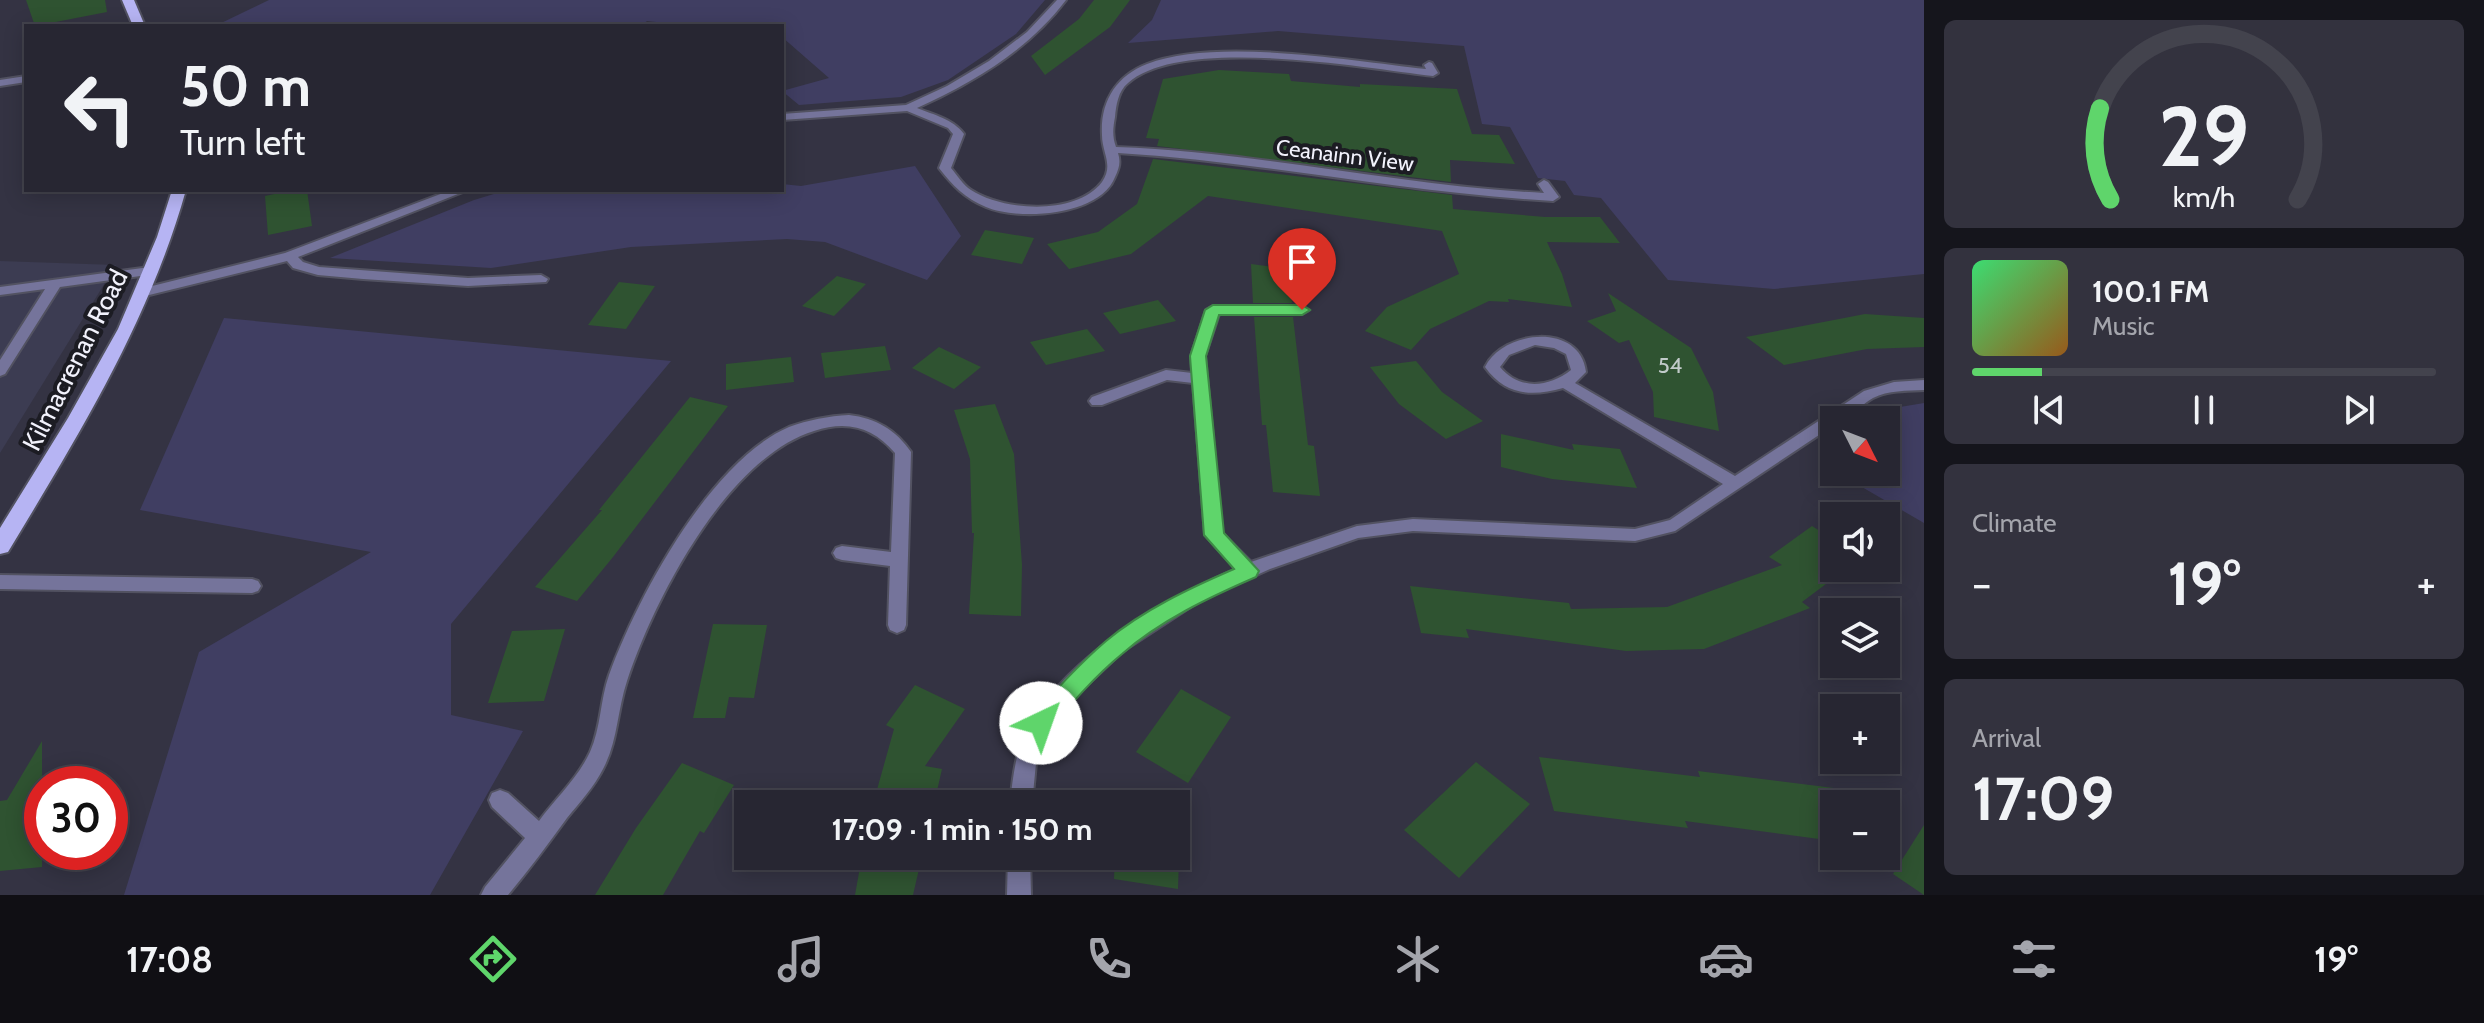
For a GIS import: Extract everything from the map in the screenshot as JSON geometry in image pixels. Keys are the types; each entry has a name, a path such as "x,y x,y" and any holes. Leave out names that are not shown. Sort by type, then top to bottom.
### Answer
{"main road":[{"path":"128,0 138,24"},
{"name":"Kilmacrenan Road","path":"0,546 92,391 141,293 173,214 178,192"}],"street":[{"path":"784,117 908,108 948,90 1014,47 1045,22 1062,0"},
{"path":"908,108 952,126 959,134 945,168 958,187 992,206 1015,212 1065,209 1087,199 1113,172 1116,150 1107,137 1114,96 1123,81 1141,70 1162,62 1225,55 1433,73 1429,65"},
{"path":"0,83 24,79"},
{"name":"Ceanainn View","path":"1116,150 1182,155 1469,192 1553,197 1544,184"},
{"path":"141,293 290,256 446,192"},
{"path":"290,256 298,265 318,271 468,282 541,279"},
{"path":"0,291 150,271"},
{"path":"0,371 56,283"},
{"path":"1249,571 1214,535 1198,356 1213,310 1302,310"},
{"path":"1566,384 1579,372 1579,360 1572,350 1555,343 1535,341 1512,347 1496,356 1492,367 1498,377 1524,388 1544,389 1566,384 1735,484"},
{"path":"1097,401 1166,375 1200,379"},
{"path":"1022,790 1025,763 1041,723 1079,680 1116,645 1195,595 1249,571 1357,532 1413,525 1635,535 1675,525 1869,394 1894,387 1924,385"},
{"path":"493,895 596,763 610,729 611,702 632,642 665,577 724,488 761,450 788,432 846,419 872,424 889,434 903,452 897,625"},
{"path":"842,553 900,560"},
{"path":"0,582 252,586"},
{"path":"500,800 540,837"},
{"path":"1019,870 1019,895"}],"shaded area":[{"path":"269,0 1045,0 1016,34 948,80 901,97 799,105 784,90 829,78 784,39 784,24 674,24 647,21 643,24 219,24"},
{"path":"1161,0 1924,0 1924,274 1774,289 1668,280 1601,198 1574,195 1565,181 1538,178 1510,127 1482,124 1464,46 1278,31 1128,43 1152,20"},
{"path":"915,166 961,236 927,280 825,242 787,239 631,247 491,268 330,258 500,192 784,192 784,184 801,186"},
{"path":"0,261 116,265 0,453"},
{"path":"224,318 671,361 451,624 451,715 523,731 430,895 124,895 199,652 371,552 140,510"},
{"path":"1924,403 1924,523 1900,509 1900,502 1888,502 1860,486 1900,486 1900,407"}],"building":[{"path":"26,0 105,0 107,12 34,24"},
{"path":"1094,0 1130,0 1110,27 1045,75 1031,56 1079,19"},
{"path":"1219,70 1289,74 1291,81 1360,87 1360,84 1457,89 1472,134 1499,135 1515,164 1450,160 1451,182 1157,146 1159,139 1146,138 1163,79"},
{"path":"1153,159 1452,195 1453,209 1545,217 1600,217 1620,243 1547,242 1562,274 1572,307 1508,299 1509,302 1489,301 1430,329 1411,350 1365,331 1387,307 1459,274 1442,231 1208,196 1131,254 1069,269 1047,244 1098,232 1137,204"},
{"path":"307,192 312,226 268,235 265,196"},
{"path":"985,230 1034,238 1022,264 971,255"},
{"path":"1251,264 1289,269 1292,303 1253,303"},
{"path":"837,276 866,284 834,316 802,306"},
{"path":"619,282 655,286 626,329 588,325"},
{"path":"1608,293 1691,348 1713,392 1719,431 1654,417 1653,392 1629,340 1619,343 1587,321 1616,311"},
{"path":"1158,300 1176,321 1120,334 1103,313"},
{"path":"1865,314 1924,318 1924,347 1867,349 1784,365 1746,337"},
{"path":"1254,317 1293,317 1308,445 1314,446 1320,496 1273,492 1266,425 1262,425"},
{"path":"1087,329 1105,351 1046,365 1030,342"},
{"path":"885,346 891,370 825,378 821,353"},
{"path":"939,347 981,367 954,389 912,368"},
{"path":"791,357 794,382 726,390 726,364"},
{"path":"1416,361 1442,392 1483,421 1446,439 1399,404 1370,367"},
{"path":"690,397 728,406 613,557 577,601 535,587 602,510 599,510"},
{"path":"995,404 1014,454 1022,565 1021,616 969,614 974,533 970,459 954,410"},
{"path":"1501,434 1574,450 1572,444 1620,449 1637,488 1552,479 1501,467"},
{"path":"1812,526 1820,531 1820,582 1829,582 1802,602 1810,608 1704,649 1626,651 1466,629 1469,638 1421,633 1410,586 1569,603 1571,609 1667,607 1782,565 1769,557"},
{"path":"713,624 767,625 754,698 729,697 725,718 693,718"},
{"path":"565,629 544,701 488,703 512,631"},
{"path":"915,685 965,709 925,766 942,769 937,790 877,790 894,729 886,725"},
{"path":"1181,689 1231,717 1188,783 1136,752"},
{"path":"42,741 42,766 27,766"},
{"path":"1539,757 1700,777 1698,771 1834,788 1820,790 1820,839 1685,821 1688,828 1554,811"},
{"path":"1476,762 1530,804 1459,878 1404,830"},
{"path":"682,763 734,785 704,833 700,831 663,895 595,895 636,828"},
{"path":"24,771 24,869 0,871 0,801 7,800"},
{"path":"1924,825 1924,895 1893,874 1900,870 1900,863"},
{"path":"859,870 919,870 913,895 855,895"},
{"path":"1114,870 1179,870 1178,889 1114,879"}],"route":[{"path":"1041,723 1079,680 1116,645 1195,595 1249,571 1214,535 1198,356 1213,310 1302,310"}]}
